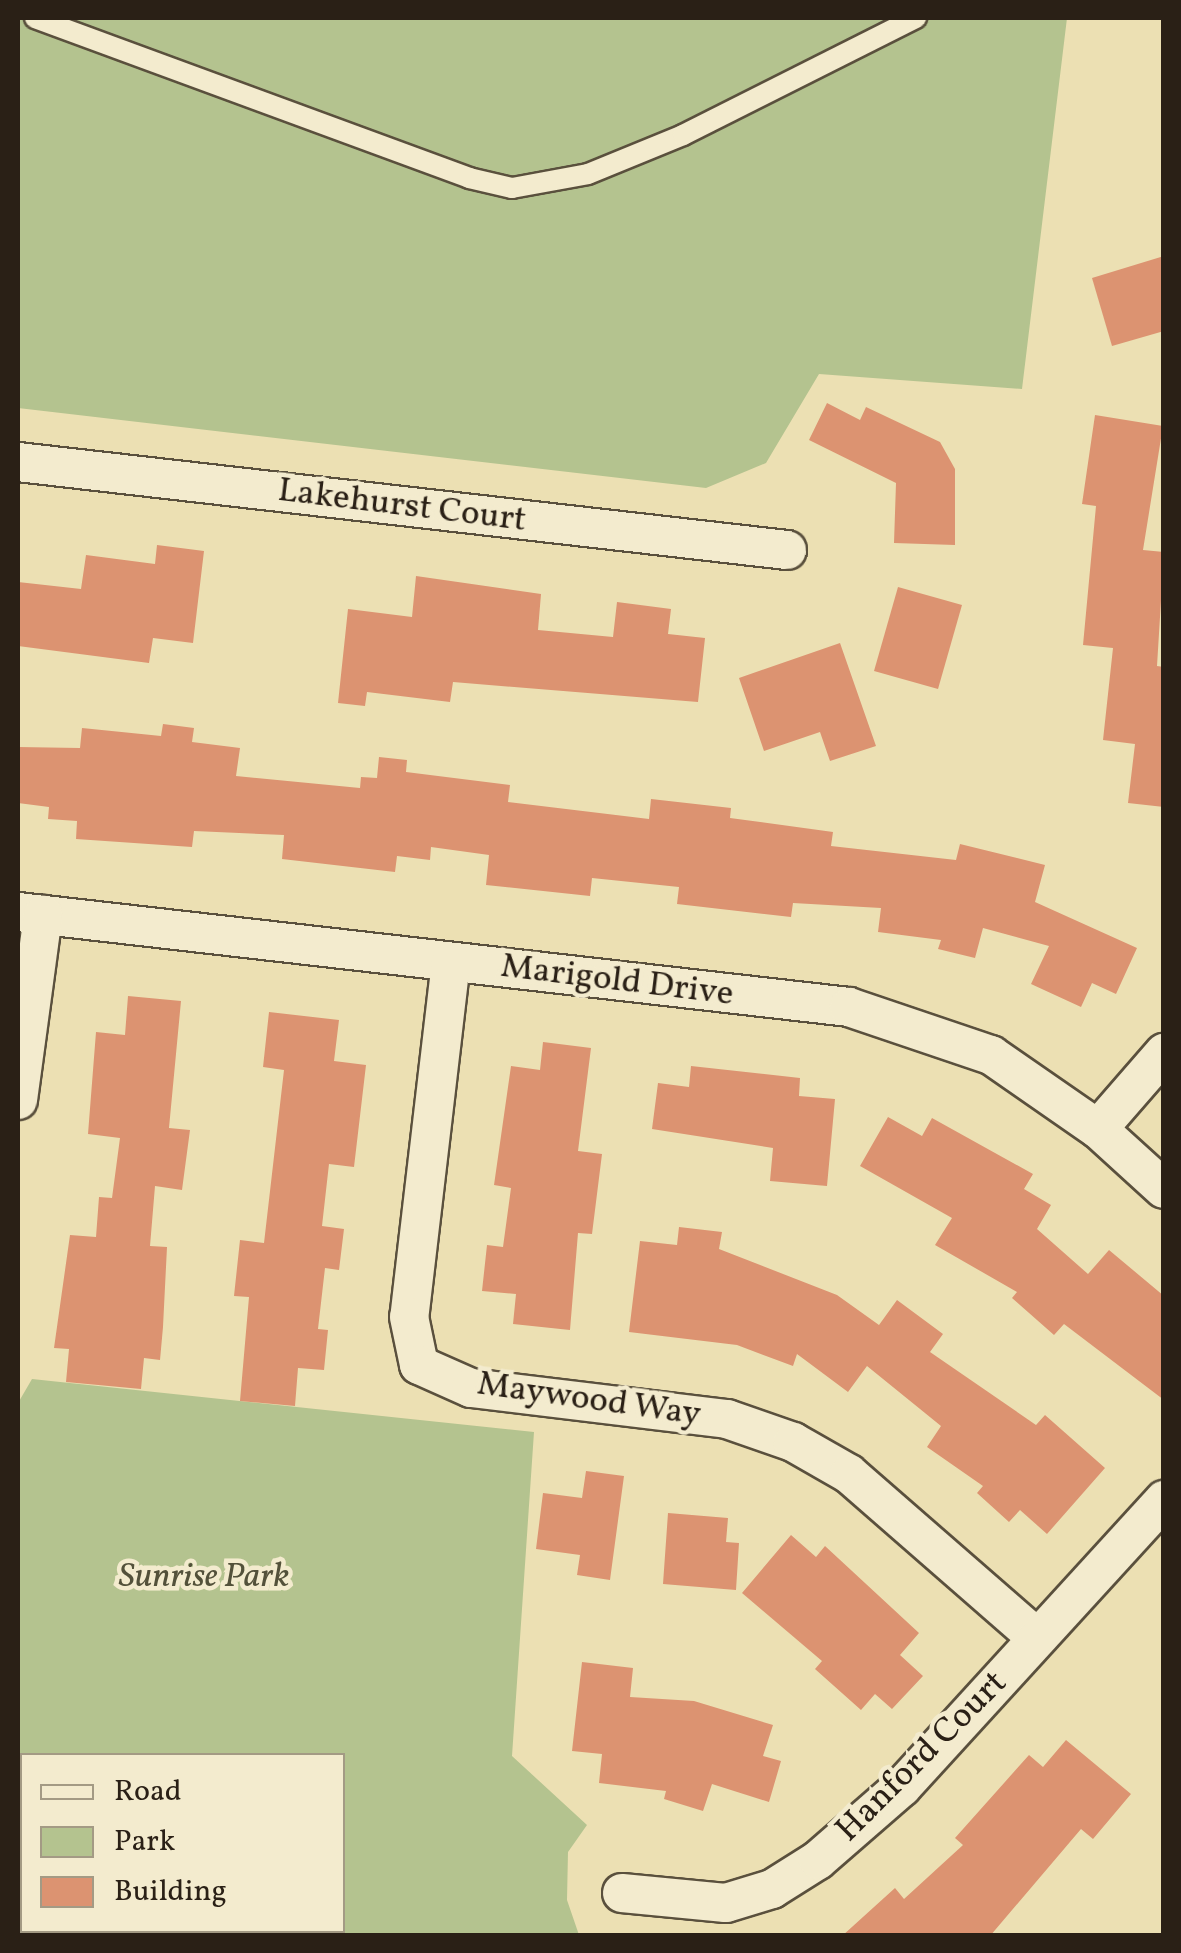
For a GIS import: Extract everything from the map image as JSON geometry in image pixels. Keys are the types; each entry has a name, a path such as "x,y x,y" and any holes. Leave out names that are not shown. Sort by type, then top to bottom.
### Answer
{"street":[{"name":"Lakehurst Court","path":"18,462 788,550"},
{"name":"Marigold Drive","path":"30,914 849,1007 991,1055 1098,1129 1164,1190"},
{"path":"18,1100 30,914"},
{"name":"Maywood Way","path":"451,962 408,1317 419,1365 471,1388 727,1419 794,1442 849,1474 1037,1638"},
{"path":"1098,1129 1164,1053"},
{"name":"Hanford Court","path":"622,1893 726,1903 772,1889 818,1860 902,1786 1164,1500"}],"lane":[{"path":"35,18 468,178 512,188 588,174 668,141 916,18"}],"green space":[{"path":"18,18 1067,18 1022,389 819,374 766,463 706,488 18,408"},
{"name":"Sunrise Park","path":"32,1379 534,1432 512,1756 587,1825 568,1852 567,1900 579,1935 18,1935 18,1403"}],"building":[{"path":"1164,256 1164,331 1112,346 1092,278"},
{"path":"827,403 860,420 866,407 940,442 955,469 955,545 894,543 896,483 809,440"},
{"path":"1095,415 1163,426 1143,550 1164,552 1157,666 1164,667 1164,807 1128,803 1135,744 1103,740 1113,648 1083,645 1096,506 1082,504"},
{"path":"157,545 204,551 193,643 153,638 149,663 18,646 18,582 81,589 86,555 155,564"},
{"path":"416,576 541,594 538,630 613,637 617,602 671,609 668,634 705,638 698,702 453,682 450,702 367,692 365,706 338,703 348,609 412,617"},
{"path":"898,587 962,605 938,689 874,671"},
{"path":"840,643 876,746 830,761 820,732 764,751 739,678"},
{"path":"163,724 194,728 192,742 240,748 236,776 360,788 361,777 377,778 379,757 407,760 406,772 510,785 508,802 649,819 651,799 731,808 730,818 833,832 831,846 956,860 960,844 1045,865 1035,902 1137,948 1116,994 1092,983 1081,1007 1031,984 1049,946 983,928 975,958 938,949 941,940 878,932 881,908 793,903 791,917 677,904 679,887 592,878 590,896 486,885 489,855 431,847 430,860 397,856 395,872 282,859 284,835 194,831 192,847 76,839 77,821 48,819 49,807 18,803 18,747 80,748 82,728 161,736"},
{"path":"128,996 181,1001 169,1128 190,1130 182,1190 155,1186 150,1246 167,1247 163,1327 160,1360 144,1358 141,1389 66,1382 69,1349 54,1348 70,1235 96,1237 99,1197 112,1198 120,1138 88,1134 96,1032 125,1035"},
{"path":"269,1012 339,1020 334,1061 366,1065 354,1167 329,1164 322,1226 344,1229 339,1270 325,1268 318,1329 328,1330 324,1370 298,1368 295,1406 240,1401 249,1297 234,1296 240,1240 264,1243 284,1070 263,1067"},
{"path":"543,1042 591,1048 578,1151 602,1154 592,1234 578,1233 570,1330 513,1324 516,1294 482,1291 487,1245 503,1247 511,1188 494,1185 511,1066 540,1070"},
{"path":"691,1066 800,1078 799,1096 835,1099 827,1186 770,1181 773,1148 652,1129 658,1083 689,1087"},
{"path":"888,1117 922,1136 932,1118 1033,1174 1024,1189 1051,1205 1037,1229 1088,1274 1109,1250 1164,1296 1164,1400 1064,1324 1054,1335 1012,1298 1017,1292 935,1245 952,1218 860,1166"},
{"path":"679,1227 722,1232 719,1249 837,1295 879,1325 897,1300 943,1334 930,1352 1036,1425 1045,1415 1105,1468 1047,1534 1020,1510 1009,1522 977,1493 983,1486 927,1447 941,1426 867,1366 848,1392 797,1354 793,1366 737,1345 629,1332 640,1241 677,1245"},
{"path":"586,1471 624,1476 610,1580 577,1575 580,1555 536,1549 543,1493 582,1498"},
{"path":"668,1513 728,1518 726,1542 739,1543 736,1590 663,1584"},
{"path":"791,1535 816,1557 825,1546 919,1633 900,1655 923,1676 892,1709 875,1694 861,1710 815,1669 822,1661 742,1593"},
{"path":"582,1662 633,1668 630,1697 694,1701 773,1725 763,1756 781,1761 769,1802 712,1784 703,1811 664,1799 666,1791 599,1783 602,1754 572,1751"},
{"path":"1066,1740 1131,1794 1093,1839 1081,1829 990,1936 842,1936 895,1888 904,1899 963,1845 955,1838 1029,1755 1043,1767"}]}
